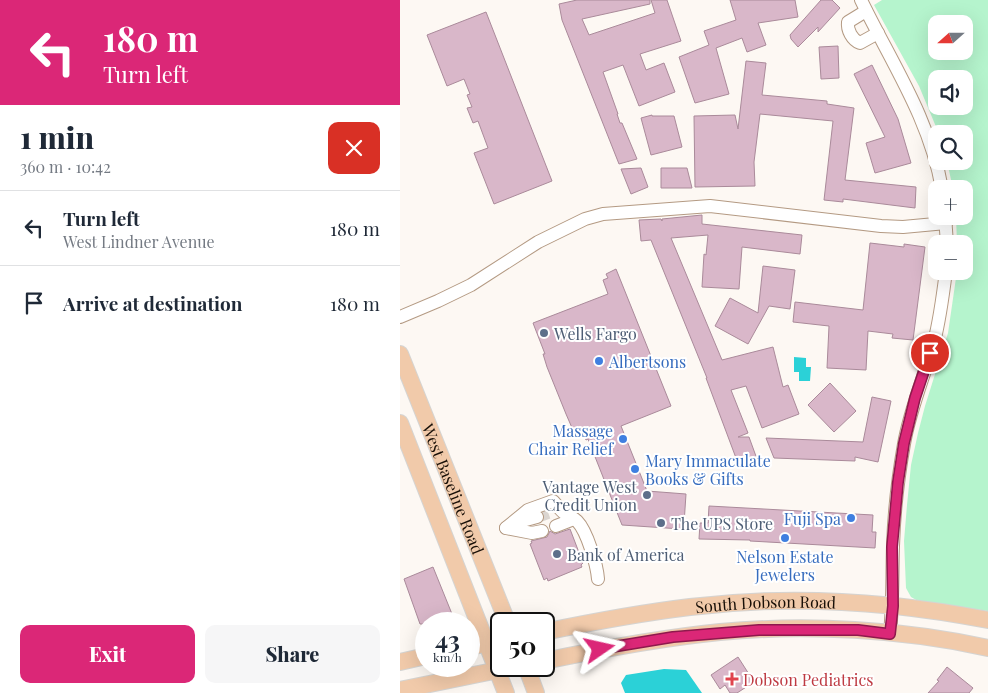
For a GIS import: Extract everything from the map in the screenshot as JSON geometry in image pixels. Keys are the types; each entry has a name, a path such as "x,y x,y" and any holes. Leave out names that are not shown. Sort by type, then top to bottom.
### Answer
{"main road":[{"name":"West Baseline Road","path":"400,354 503,612"},
{"name":"West Baseline Road","path":"400,423 490,633"},
{"name":"South Dobson Road","path":"555,630 617,617 690,607 811,601 893,606 988,620"},
{"name":"South Dobson Road","path":"555,658 628,644 721,632 759,630 858,630 947,640 988,648"},
{"path":"400,662 415,659"},
{"path":"400,690 490,672"},
{"name":"West Baseline Road","path":"499,677 506,693"},
{"path":"530,677 536,693"}],"street":[{"path":"878,33 860,43 854,41 848,28 848,22 864,6 878,33 920,114 935,155 940,180"},
{"path":"400,317 471,285 538,242 585,219 603,214 710,206 881,226 903,227 928,223"},
{"path":"890,634 893,606 892,547 899,475 904,443 915,398 941,313 945,280"},
{"path":"540,524 532,533 506,528 528,510 553,501 560,516 582,529 597,569 598,579"}],"green space":[{"path":"882,0 988,0 988,611 918,601 911,597 906,588 904,541 911,465 925,406 948,333 956,280 973,280 973,235 957,235 956,225 973,225 973,180 951,180 949,170 973,170 973,125 935,125 931,115 973,115 973,70 928,70 928,108 919,86 874,5"}],"water":[{"path":"794,357 806,358 806,367 811,367 810,381 799,381 799,372 794,372"},
{"path":"664,669 686,670 702,693 625,693 621,683 626,675"}],"building":[{"path":"577,0 650,0 650,4 582,19 589,35 655,13 651,0 667,0 681,41 640,54 646,70 664,63 675,92 639,106 623,65 603,72 620,123 622,123 637,159 619,164 562,20 559,4"},
{"path":"730,0 795,0 798,17 758,23 766,45 747,52 742,38 716,48 729,94 695,103 679,57 709,45 704,31 736,20"},
{"path":"821,0 832,0 840,8 818,32 818,27 798,47 790,35"},
{"path":"486,12 552,181 494,204 474,153 488,148 478,121 473,123 467,108 472,107 467,95 470,94 464,79 447,86 427,35"},
{"path":"838,46 839,78 821,79 819,47"},
{"path":"746,61 766,63 762,95 827,101 827,104 854,108 845,180 916,187 915,208 843,199 843,202 824,200 833,121 760,114 754,162 755,186 695,187 694,116 735,115 738,129"},
{"path":"872,65 898,119 911,163 875,173 866,143 885,137 854,74"},
{"path":"652,115 674,116 682,147 651,155 641,118"},
{"path":"641,168 648,187 631,194 621,169"},
{"path":"661,168 687,168 692,188 661,188"},
{"path":"702,215 702,224 802,235 800,254 742,247 739,289 702,287 704,254 706,255 708,235 671,238 722,360 773,347 783,387 788,385 799,414 762,428 746,386 731,390 748,433 738,437 749,437 757,459 739,466 707,378 651,240 641,241 639,220 661,219 662,221 662,219"},
{"path":"870,243 904,247 904,244 925,247 913,340 892,338 893,334 868,331 866,370 827,368 829,326 793,322 795,302 863,310"},
{"path":"763,266 795,270 790,309 769,306 748,344 715,326 730,298 758,313"},
{"name":"Albertsons","path":"616,269 671,406 621,426 647,491 686,494 684,524 682,524 681,529 622,525 588,439 586,440 583,433 576,437 547,367 543,354 545,354 533,323 608,294 603,280 608,278 606,274"},
{"path":"830,383 856,411 834,432 808,405"},
{"path":"872,397 891,401 878,462 855,457 855,461 774,458 766,438 863,442"},
{"path":"709,506 873,515 872,532 876,532 875,548 750,540 699,539 700,523 708,523"},
{"name":"Bank of America","path":"570,529 583,563 582,567 548,581 547,578 544,580 530,544 532,543 531,541 547,537 550,531 555,534"},
{"path":"433,567 451,612 416,612 404,579"},
{"name":"Dobson Pediatrics","path":"738,657 754,682 737,693 730,693 725,685 720,689 711,675"},
{"path":"947,667 973,688 969,693 928,693 939,681 937,680"}],"tunnel":[{"path":"537,517 551,512"}],"place":[{"name":"Wells Fargo","path":"544,333"},
{"name":"Albertsons","path":"599,361"},
{"name":"Massage Chair Relief","path":"623,439"},
{"name":"Mary Immaculate Books & Gifts","path":"635,469"},
{"name":"Vantage West Credit Union","path":"647,495"},
{"name":"Fuji Spa","path":"851,518"},
{"name":"The UPS Store","path":"661,523"},
{"name":"Nelson Estate Jewelers","path":"785,538"},
{"name":"Bank of America","path":"557,554"},
{"name":"Dobson Pediatrics","path":"732,679"}],"route":[{"path":"600,649 673,637 759,630 858,630 890,634 893,606 892,547 898,482 904,443 915,398 930,353"}]}
